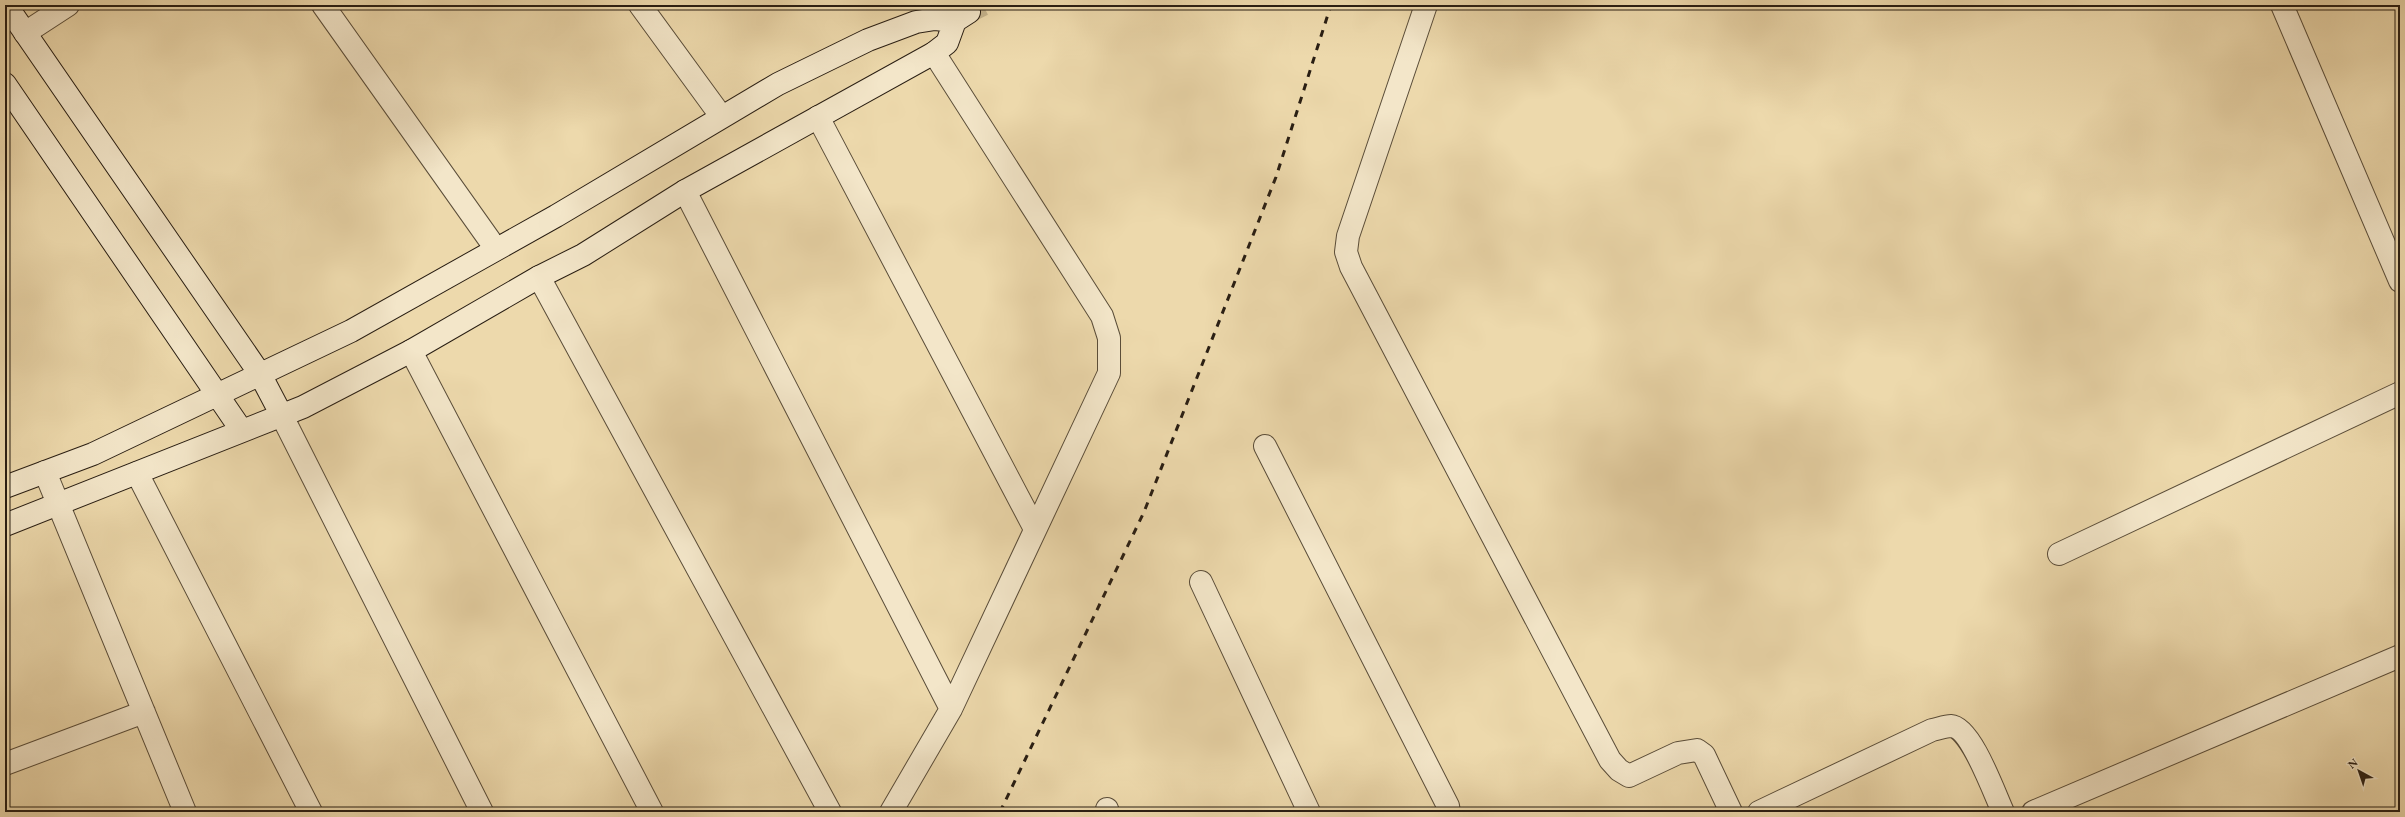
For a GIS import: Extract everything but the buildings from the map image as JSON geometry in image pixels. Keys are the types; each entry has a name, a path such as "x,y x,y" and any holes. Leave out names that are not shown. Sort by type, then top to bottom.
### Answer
{"street":[{"path":"6,5 260,374 482,812"},
{"path":"25,33 68,5"},
{"path":"323,5 496,249"},
{"path":"640,5 721,116"},
{"path":"1426,5 1348,236 1346,252 1351,267 1610,760 1619,770 1629,776 1678,753 1697,750 1704,755 1731,812"},
{"path":"2282,5 2400,281"},
{"path":"5,487 93,454 351,330 556,216 721,116 778,84 868,40 916,22 947,14 947,43 934,53 685,191 583,255 539,277 411,351 303,407 281,414 242,431 5,525"},
{"path":"891,812 951,709 1109,373 1109,338 1102,316 934,53"},
{"path":"5,84 242,431"},
{"path":"818,117 1035,529"},
{"path":"685,191 951,709"},
{"path":"539,277 830,812"},
{"path":"411,351 652,812"},
{"path":"2059,554 2400,393"},
{"path":"1266,446 1448,806 1449,812"},
{"path":"45,472 57,505 186,812"},
{"path":"137,472 311,812"},
{"path":"1200,582 1308,812"},
{"path":"2033,812 2400,656"},
{"path":"5,764 144,712"},
{"path":"1759,812 1932,730 1952,726 1964,732 1973,748 2002,812"}],"tunnel":[{"path":"969,12 983,5"}],"railway":[{"path":"1000,812 1144,512 1276,177 1331,5"}]}
